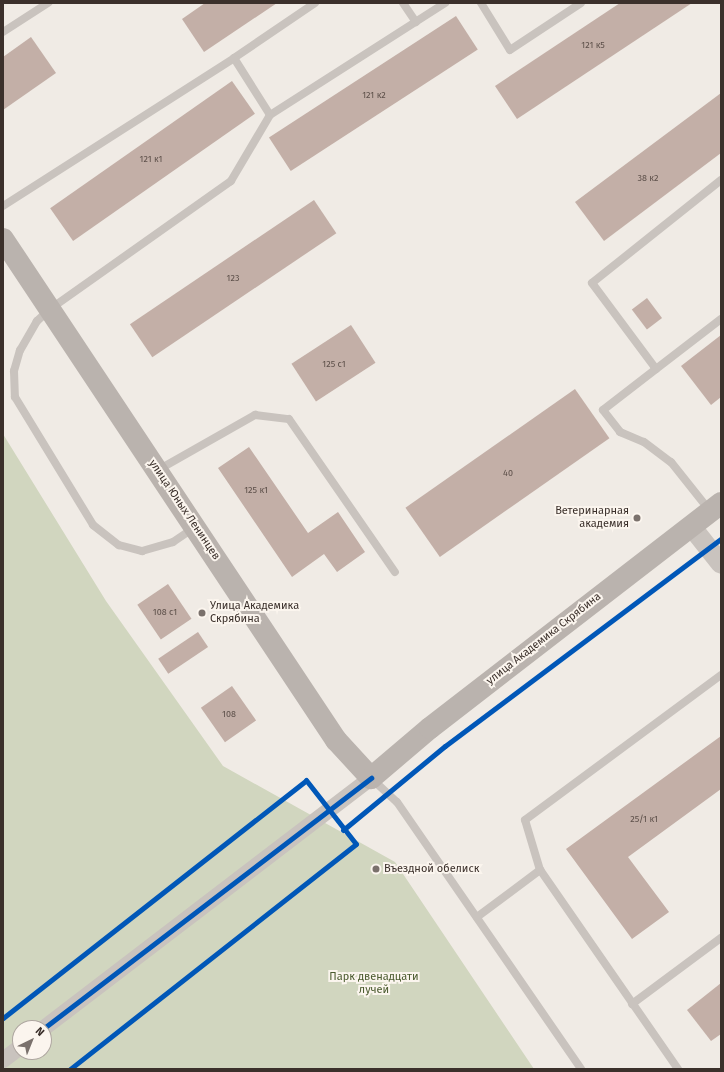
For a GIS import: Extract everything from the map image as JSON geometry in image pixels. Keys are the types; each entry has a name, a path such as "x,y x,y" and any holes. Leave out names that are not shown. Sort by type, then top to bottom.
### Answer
{"main road":[{"name":"улица Юных Ленинцев","path":"3,239 336,740 371,778"},
{"name":"улица Академика Скрябина","path":"371,778 430,728 716,507"}],"street":[{"path":"691,526 721,564"},
{"path":"52,1022 371,778"},
{"path":"3,1060 12,1053"}],"lane":[{"path":"3,32 48,3"},
{"path":"3,206 234,58 315,3"},
{"path":"403,3 416,22"},
{"path":"195,527 173,542 142,551 119,545 93,524 15,397 14,371 20,350 37,321 50,308 231,181 270,115 445,3"},
{"path":"481,3 510,50 581,3"},
{"path":"234,58 270,115"},
{"path":"656,369 592,283 721,180"},
{"path":"716,507 671,462 644,442 620,432 603,410 721,319"},
{"path":"157,471 255,415 289,419 395,572"},
{"path":"678,1069 540,870 525,820 721,675"},
{"path":"371,778 397,802 582,1069"},
{"path":"477,917 540,870"},
{"path":"632,1004 721,938"}],"green space":[{"name":"Парк двенадцати лучей","path":"3,434 106,601 223,766 395,862 534,1069 3,1069"}],"building":[{"path":"205,3 277,3 204,52 182,19"},
{"path":"620,3 692,3 517,119 495,86"},
{"path":"456,16 478,50 291,171 269,137"},
{"path":"31,37 56,73 3,110 3,57"},
{"path":"232,81 255,114 73,241 50,208"},
{"path":"721,93 721,153 604,241 575,202"},
{"path":"314,200 336,233 152,357 130,324"},
{"path":"647,298 662,318 647,329 632,309"},
{"path":"351,325 376,363 316,401 291,364"},
{"path":"721,335 721,397 711,405 681,366"},
{"path":"575,389 609,438 440,557 405,508"},
{"path":"249,447 308,533 338,512 365,552 337,572 324,554 292,577 218,468"},
{"path":"168,584 191,619 161,640 137,605"},
{"path":"198,632 208,647 168,674 158,659"},
{"path":"232,686 256,720 225,742 201,708"},
{"path":"721,736 721,789 628,857 669,912 632,939 566,849"},
{"path":"721,983 721,1034 711,1041 687,1010"}],"cycle path":[{"path":"343,830 445,746 721,539"},
{"path":"52,1022 371,778"},
{"path":"3,1018 306,780 356,844 70,1069"}],"place":[{"name":"Ветеринарная академия","path":"637,518"},
{"name":"Улица Академика Скрябина","path":"202,613"},
{"name":"Въездной обелиск","path":"376,869"}]}
